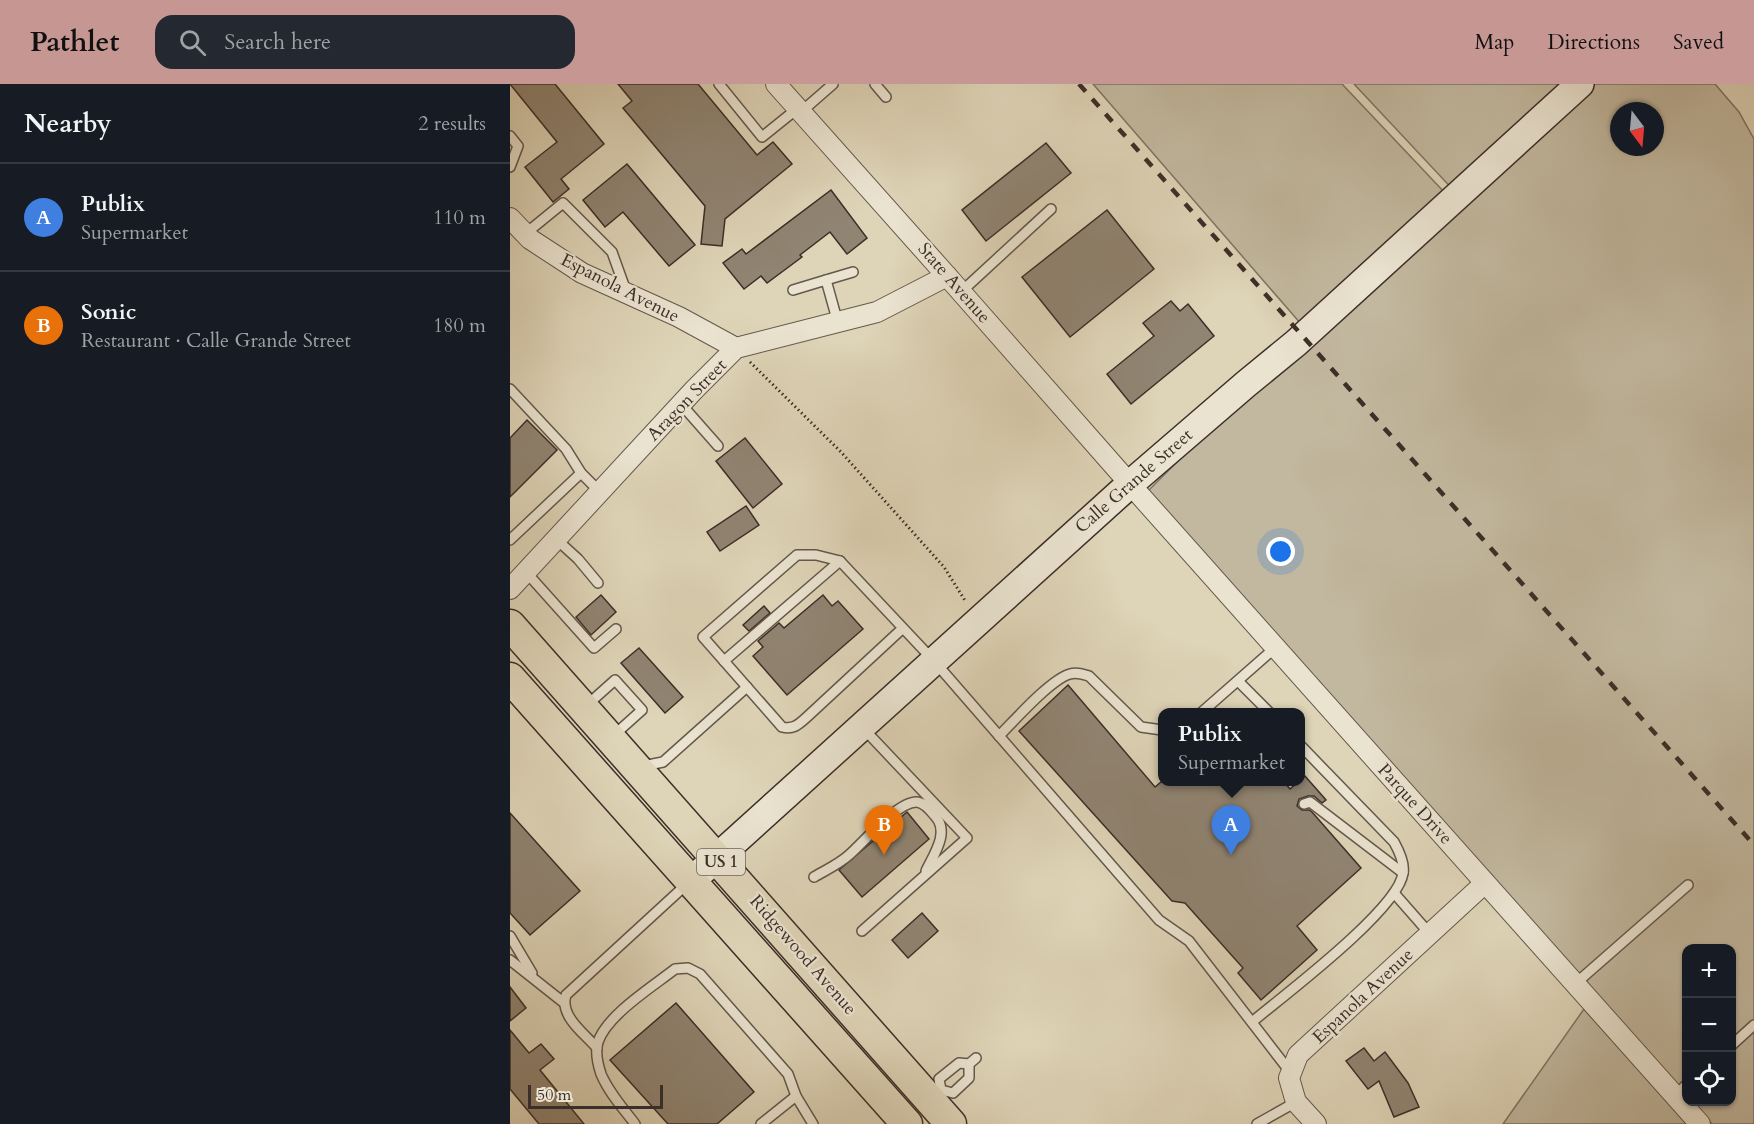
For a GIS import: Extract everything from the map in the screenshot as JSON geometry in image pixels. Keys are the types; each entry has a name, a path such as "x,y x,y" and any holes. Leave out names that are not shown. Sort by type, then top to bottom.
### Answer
{"main road":[{"name":"Ridgewood Avenue","path":"510,625 717,857 935,1095 951,1124"},
{"name":"Ridgewood Avenue","path":"510,678 691,881 900,1122"}],"street":[{"name":"State Avenue","path":"776,84 1130,484"},
{"name":"Calle Grande Street","path":"691,881 1130,484 1296,343 1580,84"},
{"name":"Espanola Avenue","path":"510,218 525,234 582,273 679,317 736,348"},
{"name":"Aragon Street","path":"510,590 681,404 736,348 877,312 947,276"},
{"name":"Parque Drive","path":"1130,484 1575,984 1681,1091 1700,1124"},
{"name":"Espanola Avenue","path":"1291,1073 1298,1055 1485,883"},
{"path":"1291,1073 1289,1078 1296,1102 1316,1124"}],"lane":[{"path":"719,84 762,137 833,84"},
{"path":"874,84 886,97"},
{"path":"510,136 518,146 510,167"},
{"path":"525,234 563,203 612,252 627,294"},
{"path":"961,292 1051,209"},
{"path":"793,290 853,272"},
{"path":"826,280 838,323"},
{"path":"510,389 566,449 581,473 600,492"},
{"path":"681,404 718,446"},
{"path":"510,540 581,473"},
{"path":"556,539 578,559 598,583"},
{"path":"903,628 797,726 790,729 782,727 703,637 797,555 816,555 840,561 903,628 999,736 1159,920 1189,940 1291,1073"},
{"path":"724,661 840,561"},
{"path":"526,572 594,648 616,629"},
{"path":"1207,708 1276,647"},
{"path":"999,736 1057,681 1069,674 1078,673 1089,676 1141,727 1158,729"},
{"path":"584,707 615,680 642,710 611,738"},
{"path":"1238,681 1265,708"},
{"path":"637,767 663,762 747,687"},
{"path":"862,727 967,838 862,930"},
{"path":"1252,1022 1366,926 1394,893 1403,873 1401,857 1394,842 1305,750"},
{"path":"814,877 847,857 898,810 909,803 918,802 925,805 938,819 942,834 924,876"},
{"path":"1304,804 1310,802 1403,873"},
{"path":"564,1002 566,995 691,881"},
{"path":"1575,984 1688,885"},
{"path":"1394,893 1430,934"},
{"path":"510,936 534,978"},
{"path":"510,960 564,1002 569,1016 597,1048"},
{"path":"635,1124 614,1097 601,1074 597,1060 597,1043 606,1027 623,1011 675,969 688,968 700,974 788,1074 796,1095 813,1124"},
{"path":"1736,1041 1754,1025"},
{"path":"973,1061 969,1078 953,1093 935,1095 939,1079 959,1063 973,1061"},
{"path":"762,1124 796,1095"},
{"path":"1257,1124 1296,1102"}],"path":[{"path":"736,348 857,469 944,567 979,621"}],"shaded area":[{"path":"1093,84 1342,84 1445,193 1301,324"},
{"path":"1354,84 1581,84 1458,195"},
{"path":"1595,84 1715,84 1739,112 1754,139 1754,1124 1712,1124 1696,1106 1736,1106 1736,944 1682,944 1682,1091 1148,491 1214,425 1302,351"},
{"path":"1584,1009 1687,1124 1503,1124"}],"building":[{"path":"510,84 555,84 604,144 561,179 569,189 553,202 525,167 557,142"},
{"path":"618,84 698,84 757,155 773,142 792,164 725,219 722,246 701,244 705,206 623,108 632,101"},
{"path":"1046,143 1071,173 986,241 962,210"},
{"path":"627,164 695,245 669,266 623,212 605,227 583,200"},
{"path":"831,190 867,238 847,254 830,232 800,255 802,257 767,283 761,276 744,289 723,263 742,249 746,254"},
{"path":"1107,210 1154,269 1070,337 1022,277"},
{"path":"1171,301 1180,311 1188,304 1214,336 1131,404 1107,374 1154,336 1143,323"},
{"path":"527,420 557,450 510,497 510,438"},
{"path":"745,438 782,484 753,508 716,461"},
{"path":"746,506 759,525 720,551 707,532"},
{"path":"601,595 616,612 591,635 576,617"},
{"path":"823,595 832,606 838,601 863,629 787,695 753,656 763,647 758,641 779,623 784,628"},
{"path":"764,606 770,613 749,631 743,625"},
{"path":"639,648 683,697 665,713 621,663"},
{"path":"1068,685 1155,787 1158,784 1287,786 1290,789 1293,786 1305,786 1305,776 1326,800 1322,803 1314,796 1308,796 1299,799 1297,806 1302,810 1312,812 1361,868 1297,926 1317,950 1261,1000 1238,973 1243,968 1185,903 1172,901 1019,731"},
{"path":"907,812 929,839 862,897 839,870"},
{"path":"510,813 580,891 530,935 510,913"},
{"path":"922,913 938,931 908,958 892,940"},
{"path":"510,987 526,1008 510,1021"},
{"path":"676,1003 754,1092 717,1124 668,1124 610,1060"},
{"path":"510,1030 529,1053 541,1044 554,1059 540,1070 584,1124 539,1124 510,1089"},
{"path":"1364,1048 1374,1061 1385,1052 1408,1083 1419,1107 1394,1117 1379,1081 1368,1089 1346,1061"}],"railway":[{"path":"1079,84 1754,845"}],"place":[{"name":"Sonic","path":"884,855"},
{"name":"Publix","path":"1231,855"}]}
